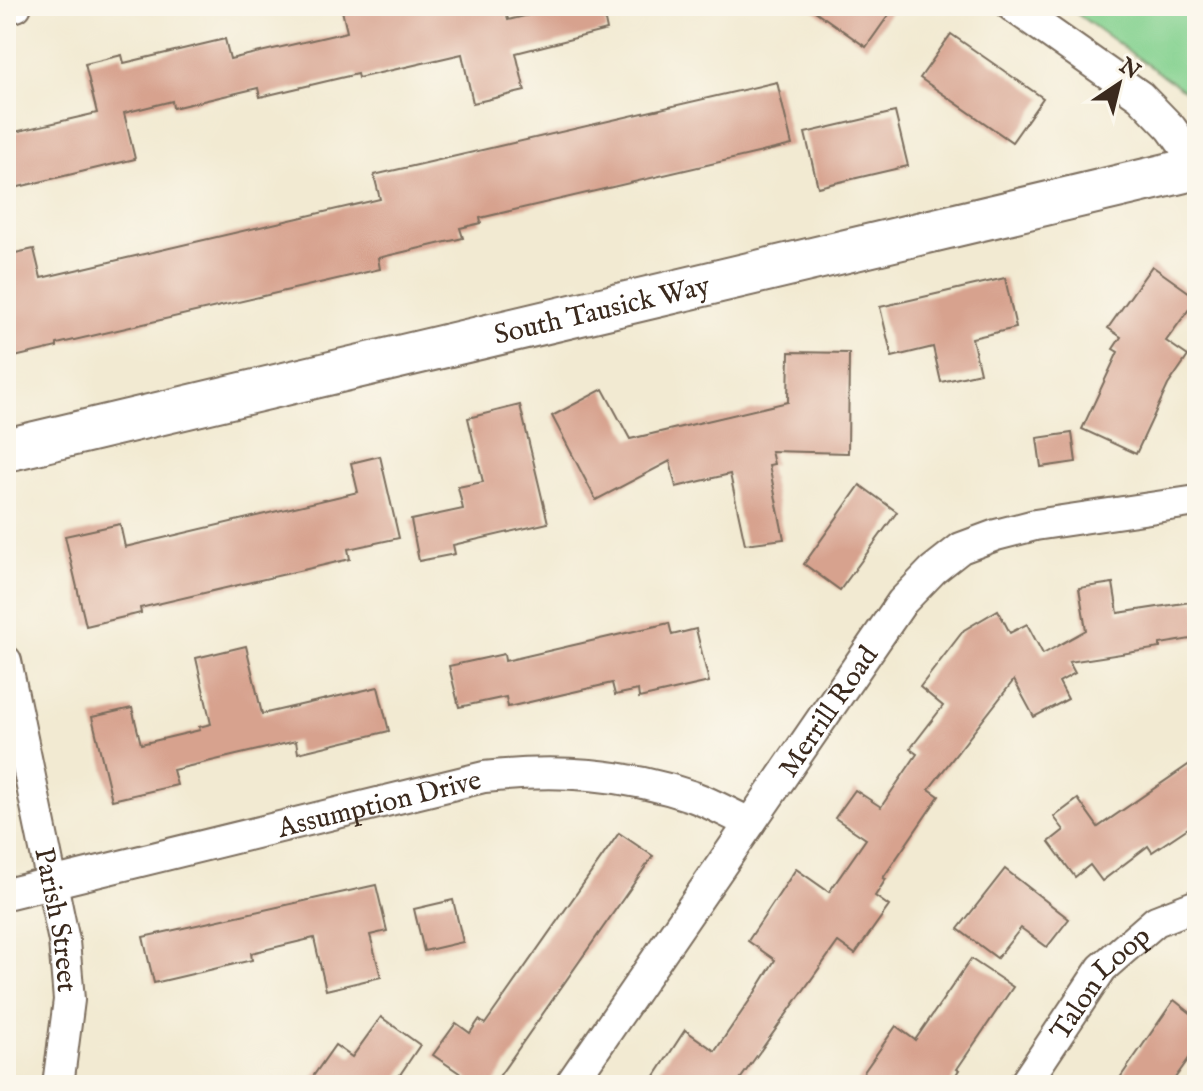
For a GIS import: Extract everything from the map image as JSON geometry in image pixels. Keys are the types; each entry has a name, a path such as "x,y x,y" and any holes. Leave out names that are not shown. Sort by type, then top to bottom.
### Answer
{"main road":[{"name":"South Tausick Way","path":"6,450 1197,166"}],"street":[{"path":"6,8 16,6"},
{"path":"1012,6 1140,96 1171,128 1197,166"},
{"name":"Merrill Road","path":"570,1085 902,602 933,570 961,548 996,535 1035,525 1197,501"},
{"name":"Parish Street","path":"6,661 64,941 69,1000 58,1085"},
{"name":"Assumption Drive","path":"6,894 484,777 536,771 587,773 641,783 695,798 750,823"},
{"name":"Talon Loop","path":"1024,1085 1102,968 1156,921 1197,905"}],"green space":[{"path":"1066,6 1197,6 1197,100"}],"building":[{"path":"341,6 505,6 508,20 566,6 602,6 607,30 516,53 525,91 473,103 462,54 260,97 258,88 173,108 172,101 124,113 135,159 6,190 6,134 97,113 85,64 122,55 124,63 225,39 230,59 347,32"},
{"path":"808,6 895,6 866,47"},
{"path":"951,34 1043,98 1012,142 920,78"},
{"path":"777,82 792,145 480,218 481,223 460,228 463,238 378,258 380,269 57,344 57,347 6,359 6,255 34,249 41,278 380,199 374,175"},
{"path":"895,112 908,166 818,187 805,133"},
{"path":"1152,266 1197,298 1166,341 1188,356 1168,385 1136,454 1082,429 1118,352 1113,349 1121,337 1108,328"},
{"path":"1005,278 1016,328 972,338 980,373 941,382 933,347 892,357 880,307"},
{"path":"789,352 849,353 848,453 771,451 774,464 769,465 784,539 745,544 730,474 676,487 670,461 596,500 552,416 603,389 630,439 788,402"},
{"path":"520,405 548,523 453,545 455,554 419,561 411,520 463,509 458,487 483,482 468,418"},
{"path":"1072,433 1076,462 1041,467 1037,438"},
{"path":"380,456 399,538 348,549 350,559 140,608 141,613 86,626 65,536 120,524 125,547 358,492 351,463"},
{"path":"860,485 897,512 840,590 804,564"},
{"path":"1113,583 1118,613 1197,601 1197,638 1160,644 1160,648 1069,662 1075,673 1059,682 1068,699 1034,717 1014,680 929,789 939,796 883,878 886,879 875,896 889,906 855,954 838,942 736,1085 649,1085 685,1030 715,1051 754,994 775,960 748,941 796,869 829,892 866,839 835,818 855,790 881,807 917,754 910,749 943,706 920,687 964,630 998,610 1010,633 1027,624 1043,654 1086,630 1079,588"},
{"path":"669,623 672,635 696,629 709,682 639,698 638,690 615,695 612,683 508,707 506,697 459,707 449,666 504,654 505,661"},
{"path":"246,646 262,714 378,687 389,731 298,753 296,741 173,770 177,785 112,800 92,717 132,708 141,744 200,730 199,727 211,724 196,658"},
{"path":"1197,759 1197,822 1152,852 1148,846 1102,881 1090,865 1075,877 1049,842 1064,830 1054,817 1078,799 1098,827"},
{"path":"619,833 653,856 493,1085 477,1085 433,1055 456,1023 470,1033 479,1020 485,1024"},
{"path":"1005,869 1069,919 1047,947 1021,928 997,958 958,929"},
{"path":"376,885 387,931 370,935 381,977 326,990 314,938 251,953 252,960 154,983 143,937"},
{"path":"453,900 463,942 424,951 414,909"},
{"path":"971,959 1013,987 949,1085 855,1085 896,1026 915,1040"},
{"path":"1174,1000 1197,1018 1197,1047 1170,1085 1115,1085"},
{"path":"381,1017 420,1045 393,1085 307,1085 335,1045 352,1057"}]}
